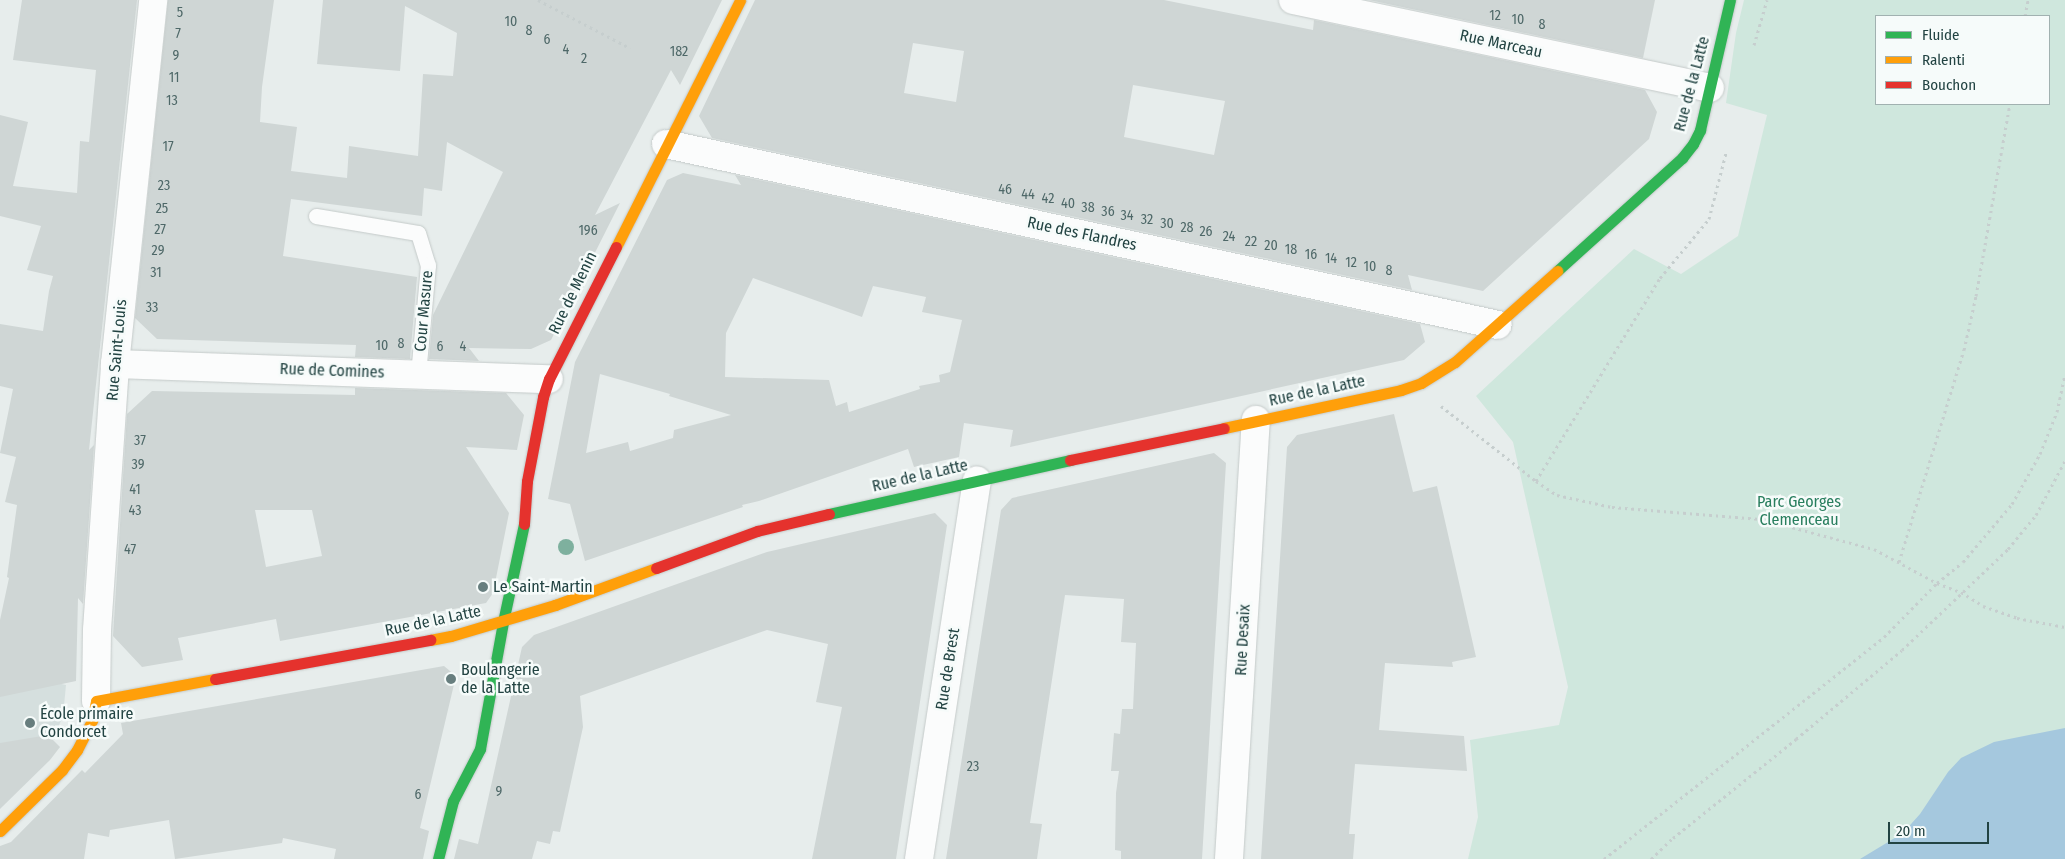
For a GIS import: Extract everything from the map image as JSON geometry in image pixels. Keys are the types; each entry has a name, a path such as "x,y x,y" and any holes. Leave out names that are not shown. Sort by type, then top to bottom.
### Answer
{"street":[{"name":"Rue Saint-Louis","path":"96,701 99,591 115,364 153,0"},
{"name":"Rue de Menin","path":"438,859 452,801 480,749 503,622 525,521 527,481 543,397 549,379 740,0"},
{"name":"Rue Marceau","path":"1293,0 1710,88"},
{"name":"Rue de la Latte","path":"96,701 442,638 503,622 554,605 730,539 792,522 976,480 1402,390 1421,383 1455,362 1498,325 1682,158 1693,144 1700,130 1730,0"},
{"name":"Rue des Flandres","path":"666,144 1498,325"},
{"name":"Rue de Comines","path":"115,364 549,379"},
{"name":"Rue Desaix","path":"1229,859 1256,420"},
{"name":"Rue de Brest","path":"919,859 976,480"},
{"path":"0,830 62,770 77,750 92,720 96,701"}],"lane":[{"name":"Cour Masure","path":"316,216 418,233 428,265 418,374"}],"path":[{"path":"538,0 630,48"},
{"path":"1754,47 1767,0"},
{"path":"2025,15 2028,0"},
{"path":"1899,562 1964,350 1976,296 2010,105"},
{"path":"1536,481 1660,278 1709,219 1726,152"},
{"path":"1604,859 1884,637 1937,583 1963,562 2012,504 2043,446 2057,412 2065,374"},
{"path":"1421,383 1451,415 1536,481 1557,494 1612,507 1761,520 1874,548 1937,583 1961,592 1984,606 2017,618 2065,627"},
{"path":"1651,859 1673,838 1895,656 2008,549 2036,516 2065,461"}],"shaded area":[{"name":"École primaire Condorcet","path":"0,670 66,685 63,716 57,730 0,788"}],"green space":[{"name":"Parc Georges Clemenceau","path":"1744,0 2065,0 2065,859 1468,859 1478,817 1470,740 1559,725 1568,687 1513,442 1476,396 1634,249 1681,274 1738,236 1767,115 1726,103 1736,33"}],"water":[{"path":"2065,728 2065,859 1860,859 1903,833 1920,814 1948,772 1961,758 1994,742"}],"building":[{"path":"22,0 137,0 89,450 94,445 83,604 78,598 76,681 0,697 0,620 9,578 7,577 17,505 5,502 16,457 0,453 13,389 0,386 0,324 43,331 53,276 27,270 41,226 0,216 0,115 28,122 13,186 77,193 80,141 89,142 96,70 13,60"},
{"path":"168,0 274,0 262,87 260,122 297,127 291,171 347,178 349,146 418,156 423,74 453,76 457,33 405,6 400,71 317,64 323,0 722,0 680,85 671,70 595,215 620,203 551,340 531,349 469,348 479,361 429,359 433,315 503,172 447,142 442,191 424,188 422,216 291,199 283,256 417,277 410,359 355,357 356,345 157,339 135,318"},
{"path":"755,0 1164,0 1313,30 1314,20 1645,90 1657,112 1649,139 1483,291 1408,275 1412,290 712,138 699,116","holes":["913,43 964,51 956,102 904,93","1133,85 1225,101 1214,155 1124,137"]},
{"path":"1369,0 1655,0 1643,58"},
{"path":"683,173 741,185 735,175 1420,324 1425,342 1404,360 1010,447 1013,430 964,423 959,457 914,467 908,449 585,561 570,504 548,499 575,362 667,180","holes":["753,278 862,317 873,286 926,297 922,312 962,320 950,372 939,375 940,382 919,386 920,389 849,412 847,402 836,406 829,380 725,377 726,333","600,374 670,394 669,396 731,415 674,430 673,438 630,451 628,442 586,453"]},
{"path":"355,388 506,393 524,415 517,450 466,447 509,513 493,593 486,603 280,641 276,619 178,638 183,660 142,667 113,636 127,414 152,391 355,395","holes":["255,510 312,510 322,556 266,567"]},
{"path":"1394,414 1413,492 1437,486 1476,657 1452,662 1453,667 1385,663 1379,730 1464,736 1467,771 1355,764 1349,834 1355,834 1353,859 1261,859 1287,447 1297,435"},
{"path":"1214,453 1226,463 1202,859 1121,859 1121,851 1115,850 1116,793 1119,771 1111,771 1114,733 1120,734 1122,709 1133,709 1136,643 1121,642 1124,599 1065,595 1030,823 1042,824 1037,859 946,859 1001,510 1012,498"},
{"path":"935,513 947,525 896,859 812,859 842,707 816,702 828,644 767,630 580,696 583,727 560,832 553,831 550,844 537,841 532,859 454,859 459,839 478,844 522,647 534,635 767,552"},
{"path":"444,666 456,676 420,828 429,831 423,859 334,859 336,849 283,838 282,843 175,859 169,820 110,830 109,837 88,833 84,859 0,859 0,846 11,842 82,770 85,773 123,734 121,723"},
{"path":"48,735 60,747 50,760 0,809 0,743"}],"traffic: fast":[{"path":"1557,271 1682,158 1693,144 1700,130 1730,0"},
{"path":"829,514 1070,460"},
{"path":"438,859 453,801 480,749 503,622 524,524"}],"traffic: slow":[{"path":"616,247 740,0"},
{"path":"1224,428 1401,390 1421,383 1455,362 1557,271"},
{"path":"430,640 451,636 555,605 656,568"},
{"path":"0,831 62,770 77,750 92,720 96,701 215,679"}],"traffic: jam":[{"path":"524,524 527,481 543,397 549,379 616,247"},
{"path":"1070,460 1224,428"},
{"path":"656,568 757,531 829,514"},
{"path":"215,679 430,640"}],"place":[{"name":"Le Saint-Martin","path":"483,587"},
{"name":"Boulangerie de la Latte","path":"451,679"},
{"name":"École primaire Condorcet","path":"30,723"}]}
